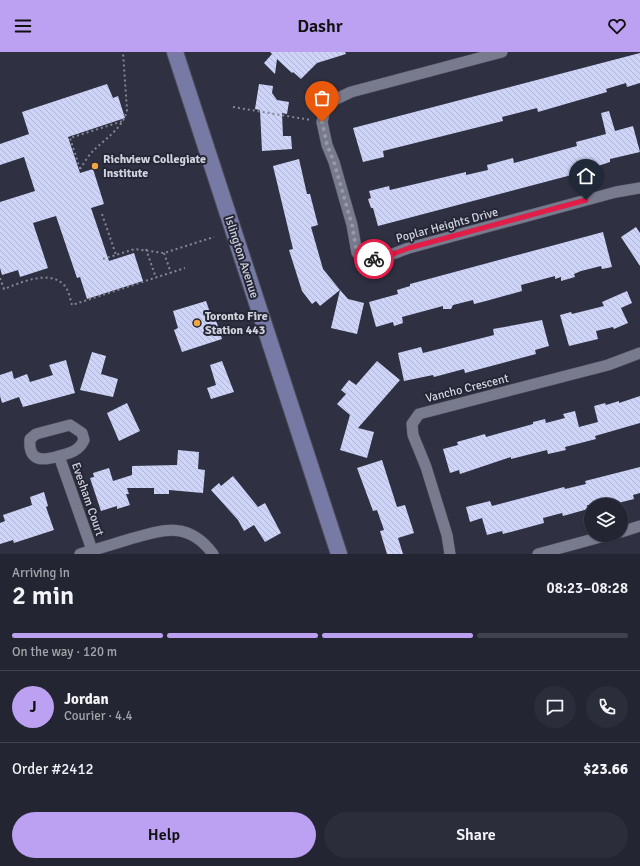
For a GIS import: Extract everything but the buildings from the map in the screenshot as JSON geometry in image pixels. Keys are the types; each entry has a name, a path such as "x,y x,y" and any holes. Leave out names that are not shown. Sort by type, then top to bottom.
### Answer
{"main road":[{"name":"Islington Avenue","path":"175,52 339,554"}],"street":[{"path":"322,122 325,109 330,102 351,92 502,52"},
{"name":"Poplar Heights Drive","path":"322,122 327,145 334,162 352,225 357,253 366,258 379,259 432,242 608,194 640,188"},
{"name":"Vancho Crescent","path":"450,554 448,534 426,467 413,434 412,424 419,414 608,364 640,353"},
{"name":"Evesham Court","path":"70,425 82,433 84,440 81,447 75,451 59,456 44,460 38,458 29,448 30,440 36,434 70,425"},
{"name":"Evesham Court","path":"59,456 92,550"},
{"path":"628,530 640,526"},
{"path":"80,554 168,529 192,535 202,541 213,554"},
{"path":"538,554 584,542"}],"path":[{"path":"123,52 127,110 123,121 91,152 80,169 70,138 123,121"},
{"path":"233,107 322,122"},
{"path":"102,214 116,255"},
{"path":"102,259 135,249 164,253 214,237"},
{"path":"146,250 156,278"},
{"path":"164,253 171,273"},
{"path":"0,278 4,289 37,278 57,280 64,285 72,306 185,268"}],"way so far":[{"path":"322,122 327,145 334,162 352,225 353,240 357,253 366,258 374,259"}],"place":[{"name":"Richview Collegiate Institute","path":"95,166"},
{"name":"Toronto Fire Station 443","path":"197,323"}],"route":[{"path":"374,259 379,259 409,248 586,200"}]}
